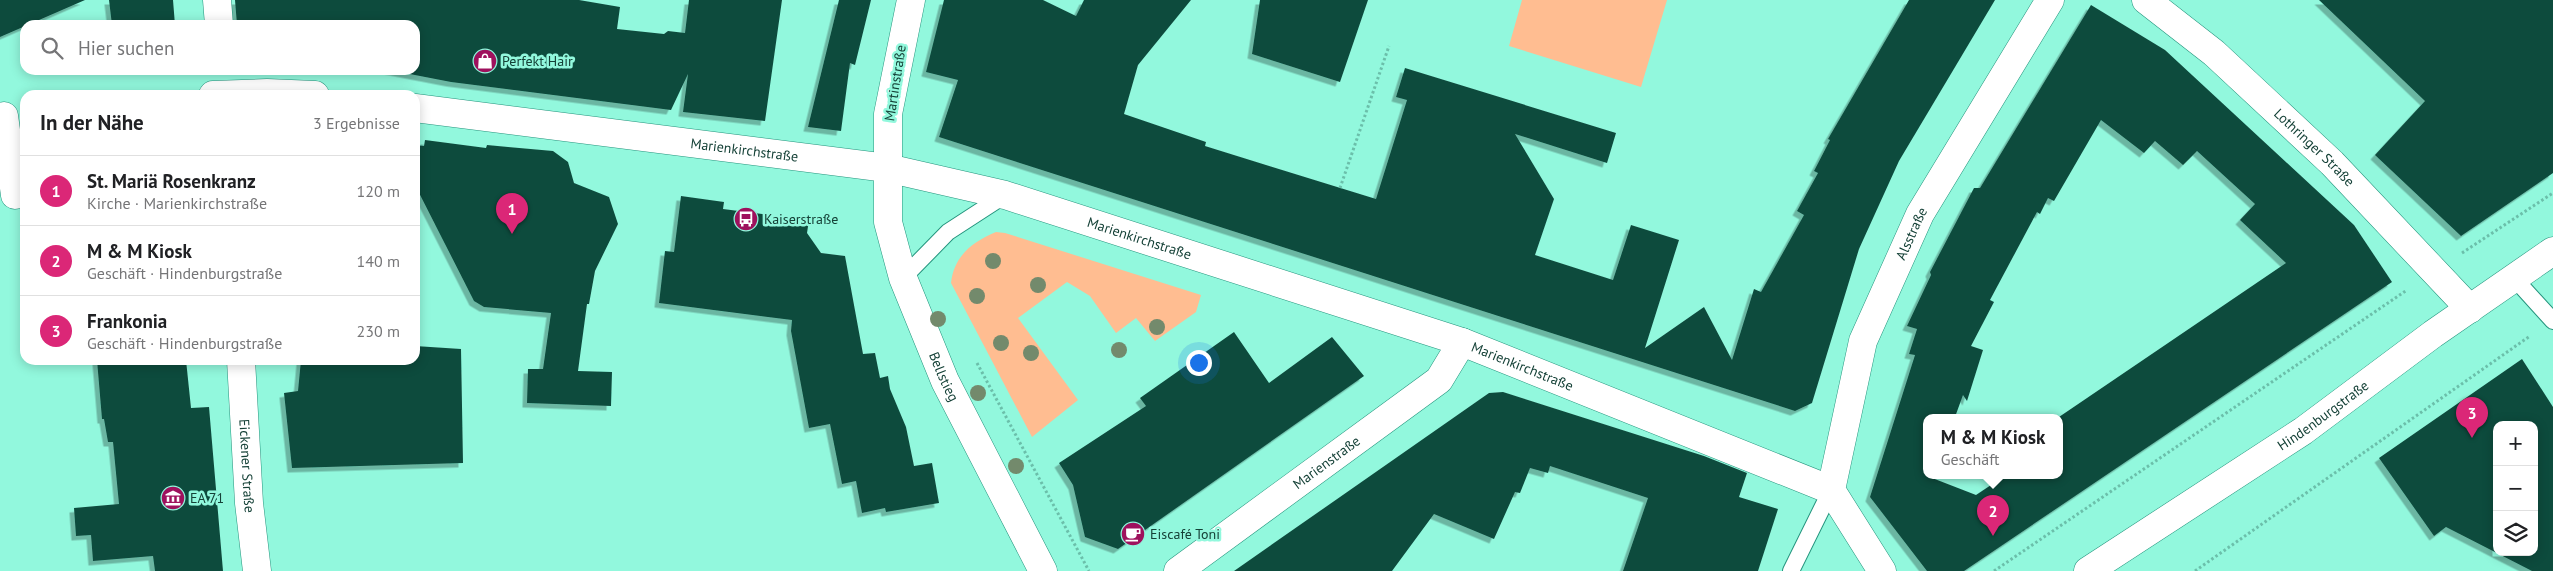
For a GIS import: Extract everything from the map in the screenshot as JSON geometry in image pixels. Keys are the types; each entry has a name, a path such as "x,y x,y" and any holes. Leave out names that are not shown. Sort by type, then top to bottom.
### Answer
{"street":[{"path":"217,0 219,20"},
{"name":"Martinstraße","path":"887,168 888,114 912,0"},
{"name":"Alsstraße","path":"1830,490 1862,341 1920,214 2050,0"},
{"name":"Lothringer Straße","path":"2146,0 2214,53 2332,163 2470,309"},
{"path":"221,88 252,90"},
{"name":"Marienkirchstraße","path":"420,109 887,168 1005,195 1462,342 1830,490"},
{"path":"10,115 13,198"},
{"name":"Bellstieg","path":"887,168 888,222 903,278 945,381 1043,571"},
{"name":"Hindenburgstraße","path":"2088,571 2302,431 2433,334 2553,252"},
{"name":"Marienstraße","path":"1178,571 1439,380 1462,342"},
{"name":"Eickener Straße","path":"241,365 249,504 257,571"},
{"path":"1830,490 1882,571"}],"lane":[{"path":"903,278 948,232 1005,195"},
{"path":"2514,278 2553,321"},
{"name":"Alsstraße","path":"1791,571 1830,490"}],"path":[{"path":"1340,188 1388,46"},
{"path":"1994,571 2553,193"},
{"path":"2195,571 2553,321"}],"shaded area":[{"path":"1522,0 1667,0 1641,87 1509,46"},
{"path":"996,232 1005,233 1201,295 1196,312 1155,341 1136,318 1116,333 1090,296 1067,282 1018,318 1078,400 1032,437 951,283 956,265 966,251 979,240"}],"building":[{"path":"0,0 85,0 39,20 20,20 20,28 0,37"},
{"path":"109,0 173,0 175,20 111,20"},
{"path":"235,0 579,0 620,7 617,29 664,34 668,31 685,33 689,0 782,0 765,121 683,112 688,74 671,110 451,82 415,75 420,75 420,20 237,20"},
{"path":"839,0 871,0 855,65 850,63 841,131 808,127"},
{"path":"944,0 1043,0 1076,16 1084,0 1191,0 1138,65 1124,114 1206,142 1205,146 1376,199 1407,100 1396,97 1405,68 1616,133 1607,163 1515,134 1554,199 1535,255 1613,280 1631,225 1679,240 1645,348 1704,307 1732,360 1754,289 1761,292 1804,215 1797,211 1818,173 1814,171 1830,140 1828,139 1909,0 1995,0 1899,161 1859,249 1812,403 1795,411 939,137 958,80 926,72"},
{"path":"1260,0 1368,0 1340,82 1252,54"},
{"path":"2319,0 2553,0 2553,173 2461,236 2375,155 2425,101"},
{"path":"2091,5 2165,50 2354,225 2392,282 1964,571 1927,571 1870,497 1915,355 1909,354 1917,329 1907,326 1931,275 1930,272 1974,188 1980,188","holes":["2101,120 2144,153 2155,141 2183,165 2197,151 2255,204 2240,220 2286,263 2063,414 2063,479 2000,479 1976,495 1935,479 1923,479 1923,414 1956,414 1963,395 1967,401 1983,350 1971,346 1994,302 1990,300 2037,212 2040,214 2048,198 2054,201"]},
{"path":"425,140 486,148 487,145 553,151 568,162 574,183 609,197 618,224 595,271 589,304 587,304 578,371 612,372 611,406 527,403 528,369 543,369 551,313 484,307 474,301 420,195 420,146 424,146"},
{"path":"681,196 724,202 723,209 809,220 807,233 821,253 845,256 863,354 875,353 880,378 888,376 890,389 906,427 914,466 932,463 939,503 886,512 885,508 862,513 856,481 842,484 830,424 809,428 791,331 792,320 659,303 665,251 674,252"},
{"path":"1234,332 1269,383 1332,337 1364,376 1118,549 1085,537 1073,485 1059,463 1146,406 1140,398"},
{"path":"420,346 461,349 463,463 292,468 284,393 298,391 301,365 420,365"},
{"path":"2522,359 2553,407 2553,571 2532,571 2503,556 2538,556 2538,421 2493,421 2493,551 2446,527 2434,536 2379,458"},
{"path":"97,365 187,365 191,408 209,407 223,571 155,571 153,556 93,561 91,535 76,536 74,508 119,504 113,442 108,442 104,419 102,419"},
{"path":"1503,392 1704,456 1747,473 1739,497 1778,509 1758,571 1623,571 1648,498 1550,466 1548,473 1530,468 1520,493 1515,492 1494,539 1434,514 1392,571 1234,571 1489,393"}],"place":[{"name":"Perfekt Hair","path":"485,61"},
{"name":"Kaiserstraße","path":"746,219"},
{"name":"St. Mariä Rosenkranz","path":"512,234"},
{"name":"Frankonia","path":"2472,438"},
{"name":"EA 71","path":"173,498"},
{"name":"Eiscafé Toni","path":"1133,534"},
{"name":"M & M Kiosk","path":"1993,536"}]}
